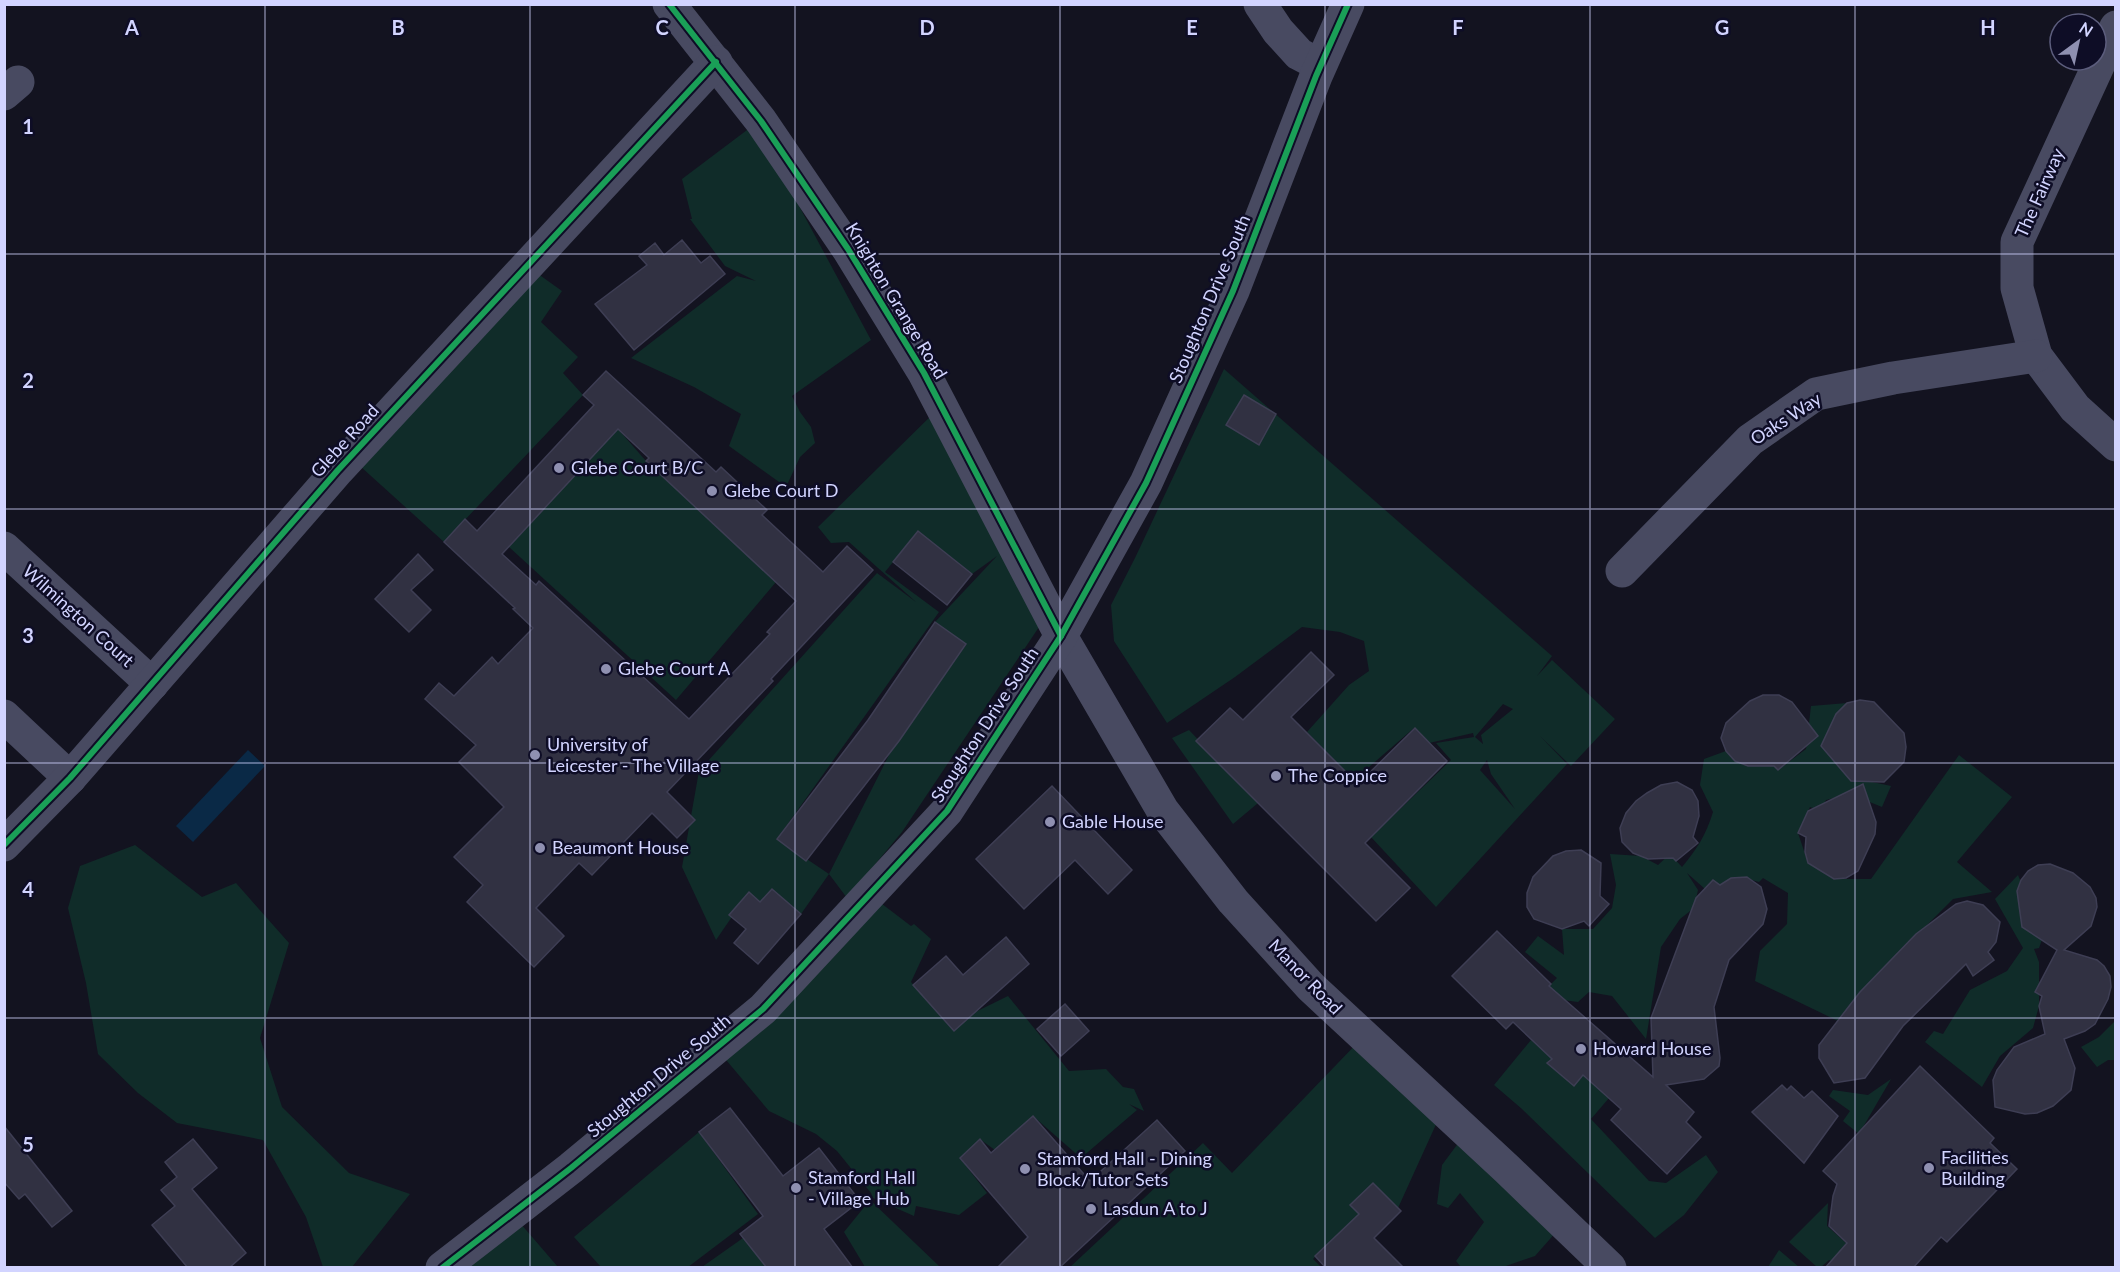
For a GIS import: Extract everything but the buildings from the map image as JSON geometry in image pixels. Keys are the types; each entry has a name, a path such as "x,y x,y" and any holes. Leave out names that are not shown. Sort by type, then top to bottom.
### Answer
{"street":[{"name":"Knighton Grange Road","path":"669,4 761,121 848,249 924,373 1061,636"},
{"path":"1260,4 1278,31 1299,54 1320,65"},
{"name":"Stoughton Drive South","path":"442,1268 571,1168 763,1009 947,811 1061,636 1151,473 1233,291 1320,65 1348,4"},
{"name":"The Fairway","path":"2115,27 2017,242 2017,288 2036,356 2075,408 2115,445"},
{"name":"Glebe Road","path":"4,846 70,778 338,470 716,62"},
{"name":"Oaks Way","path":"1622,571 1750,440 1816,394 1893,378 2036,356"},
{"name":"Wilmington Court","path":"4,548 152,684"},
{"name":"Manor Road","path":"1061,636 1163,811 1233,902 1311,987 1515,1176 1610,1268"},
{"path":"4,716 70,778"}],"green space":[{"path":"755,124 871,340 792,396 811,427 815,443 800,457 786,487 729,446 741,414 694,387 631,358 737,276 756,281 725,266 690,219 692,219 682,179"},
{"path":"527,266 562,291 541,322 578,357 563,373 583,395 444,542 350,457"},
{"path":"1224,369 1552,656 1537,676 1552,660 1615,719 1571,766 1540,736 1567,764 1436,907 1371,837 1451,760 1436,743 1474,737 1473,733 1429,743 1414,728 1369,767 1329,813 1306,791 1335,761 1307,732 1349,685 1369,671 1364,641 1340,632 1302,627 1235,677 1167,723 1114,641 1111,605","holes":["1503,704 1513,709 1481,735 1483,744 1475,737","1487,760 1491,774 1515,809 1480,770"]},
{"path":"941,406 1043,621 902,832 847,898 829,874 801,914 772,889 760,902 749,892 716,940 682,867 699,771 877,573 916,602 849,542 831,543 818,527","holes":["918,531 972,574 997,556 935,622 966,645 892,749 829,874 777,839 939,612 885,572"]},
{"path":"618,429 646,461 776,582 676,700 509,547"},
{"path":"1847,703 1836,714 1831,758 1851,781 1860,774 1872,782 1891,786 1882,807 1850,794 1826,800 1820,811 1810,807 1798,833 1808,863 1834,879 1871,879 1959,755 2012,797 1957,862 1992,892 1953,899 1860,992 1838,1021 1755,981 1760,951 1787,924 1788,893 1763,878 1759,882 1750,879 1736,879 1705,889 1687,873 1698,890 1694,908 1680,919 1661,947 1646,1039 1612,996 1589,992 1578,1002 1556,999 1543,992 1557,978 1525,952 1538,936 1564,955 1562,929 1593,929 1612,908 1616,885 1610,854 1641,856 1658,865 1670,854 1682,867 1697,848 1713,812 1700,785 1704,759 1726,751 1741,763 1757,765 1770,760 1778,770 1806,749 1811,706"},
{"path":"1189,730 1258,803 1233,824 1172,738"},
{"path":"135,845 202,897 236,883 289,943 260,1038 282,1107 349,1173 410,1194 352,1267 323,1267 306,1217 263,1140 177,1123 138,1093 98,1054 86,983 68,908 80,866"},
{"path":"2018,875 2043,937 2039,948 2034,949 2039,962 2039,1006 2033,1028 2000,1056 1982,1087 1925,1042 1934,1031 1943,1034 1970,990 2007,971 2023,948 1995,899"},
{"path":"869,894 911,926 914,924 931,939 911,982 949,1025 1008,996 1069,1071 1106,1069 1123,1087 1134,1089 1144,1111 1129,1104 1137,1110 1081,1158 1033,1116 995,1150 981,1140 960,1158 987,1193 959,1215 916,1206 914,1216 873,1198 837,1151 816,1134 769,1111 716,1048"},
{"path":"2115,1021 2115,1060 2108,1060 2097,1067 2081,1047 2099,1037"},
{"path":"1364,1036 1443,1109 1398,1208 1373,1183 1350,1205 1359,1214 1313,1259 1321,1267 1069,1268 1203,1143 1232,1173"},
{"path":"1531,1040 1552,1059 1547,1063 1574,1086 1583,1075 1594,1085 1600,1078 1615,1091 1591,1119 1649,1181 1666,1183 1706,1155 1718,1172 1684,1215 1655,1238 1522,1109 1494,1085"},
{"path":"1891,1079 1859,1134 1843,1121 1850,1111 1829,1096 1833,1090 1868,1095"},
{"path":"699,1132 758,1214 688,1267 601,1267 574,1237"},
{"path":"1465,1134 1564,1223 1535,1256 1503,1267 1461,1267 1456,1261 1484,1222 1460,1193 1448,1208 1437,1204 1442,1165"},
{"path":"870,1200 940,1267 865,1267 844,1232"},
{"path":"1828,1203 1827,1226 1854,1250 1842,1266 1829,1260 1821,1267 1817,1267 1789,1242"},
{"path":"514,1216 558,1267 446,1268"},
{"path":"743,1238 766,1267 702,1267"},
{"path":"1779,1250 1799,1267 1768,1267"}],"water":[{"path":"248,750 265,766 193,842 176,826"}],"cycle path":[{"path":"669,4 761,121 848,249 924,373 1061,636"},
{"path":"442,1268 571,1168 763,1009 947,811 1061,636 1146,483 1233,291 1316,76 1348,4"},
{"path":"4,845 70,778 338,470 716,62"}],"place":[{"name":"Glebe Court B/C","path":"559,468"},
{"name":"Glebe Court D","path":"712,491"},
{"name":"Glebe Court A","path":"606,669"},
{"name":"University of Leicester - The Village","path":"535,755"},
{"name":"The Coppice","path":"1276,776"},
{"name":"Gable House","path":"1050,822"},
{"name":"Beaumont House","path":"540,848"},
{"name":"Howard House","path":"1581,1049"},
{"name":"Facilities Building","path":"1929,1168"},
{"name":"Stamford Hall - Dining Block/Tutor Sets","path":"1025,1169"},
{"name":"Stamford Hall - Village Hub","path":"796,1188"},
{"name":"Lasdun A to J","path":"1091,1209"}]}
